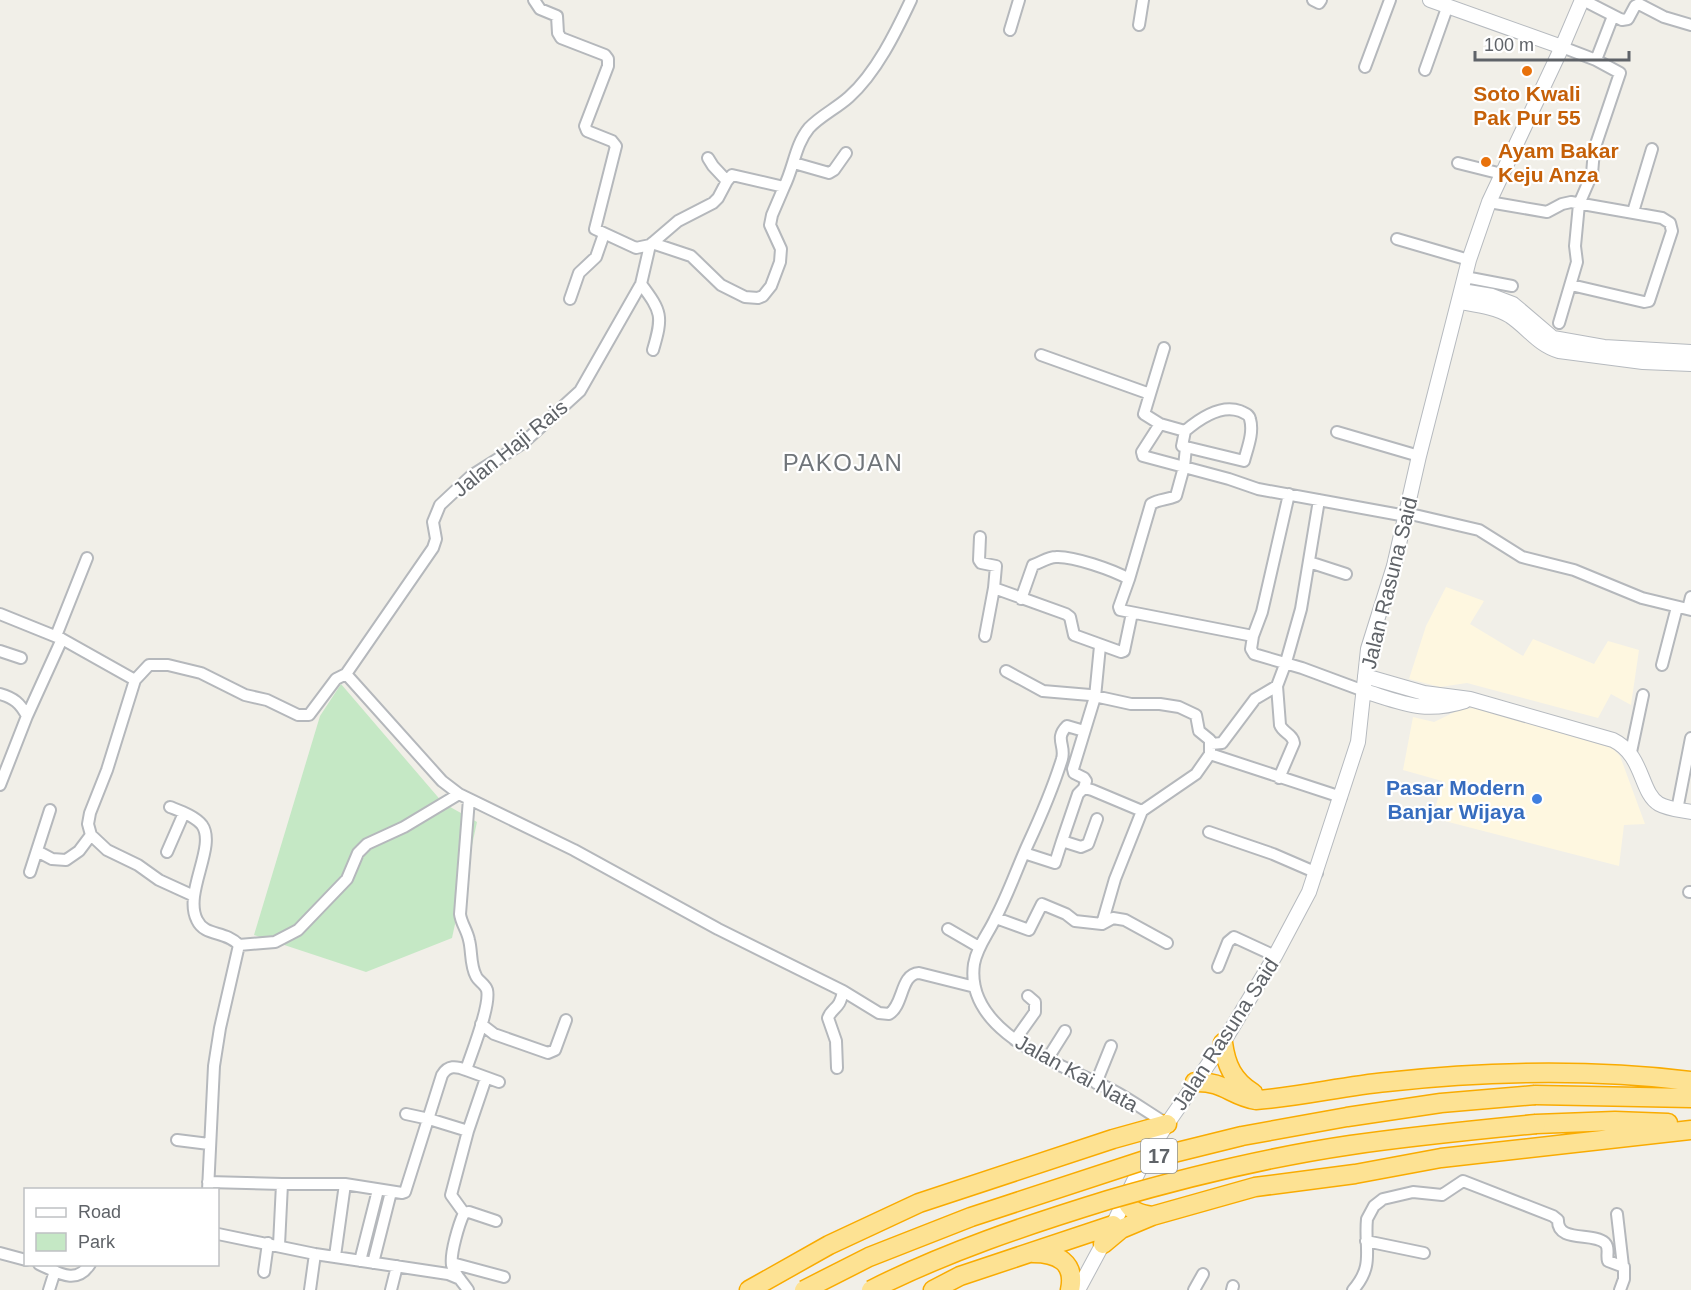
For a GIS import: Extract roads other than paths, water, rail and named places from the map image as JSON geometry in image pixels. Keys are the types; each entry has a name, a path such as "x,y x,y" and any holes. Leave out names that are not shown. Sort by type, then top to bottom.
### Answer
{"highway":[{"path":"1223,1043 1228,1067 1235,1079 1257,1095 1272,1099"},
{"path":"1195,1082 1214,1082 1247,1098 1272,1099 1385,1082 1481,1073 1548,1072 1691,1081"},
{"name":"17","path":"804,1290 868,1257 971,1217 1144,1160 1242,1136 1441,1103 1535,1095 1691,1098"},
{"name":"17","path":"871,1290 975,1244 1061,1214 1160,1185 1245,1164 1350,1145 1536,1124 1615,1121 1691,1124"},
{"path":"749,1290 829,1245 919,1203 1113,1139 1167,1124"},
{"path":"1103,1244 1121,1229 1152,1215 1255,1187 1355,1174 1441,1158 1691,1130"},
{"path":"1113,1139 1128,1139 1137,1142 1143,1150 1143,1162"},
{"path":"1126,1197 1132,1210 1143,1215 1152,1215"},
{"path":"933,1290 960,1276 1113,1225"},
{"path":"1024,1253 1050,1253 1063,1261 1070,1272 1072,1282 1070,1290"}],"main road":[{"path":"1430,0 1447,8 1562,47"},
{"name":"Jalan Rasuna Said","path":"1078,1290 1143,1162 1223,1043 1304,904 1317,873 1358,742 1368,649 1390,580 1419,456 1470,260 1489,202 1582,0"},
{"path":"1462,290 1492,296 1513,304 1553,338 1604,347 1691,352"},
{"path":"1462,290 1489,308 1507,314 1548,348 1633,361 1691,364"},
{"path":"1365,676 1423,707 1443,707 1470,699 1613,740 1631,752 1655,801 1677,810 1691,812"},
{"path":"1364,691 1405,696"}],"street":[{"path":"534,0 540,9 557,16 558,33 561,38 605,55 608,59 608,66 585,126 587,131 612,141 616,146 595,229 636,248 651,244 678,221 713,203 727,181 735,175 784,187"},
{"path":"651,244 691,256 721,285 746,297 763,296 771,286 780,262 781,249 770,225 772,215 794,163 796,151 810,127 849,98 864,82 911,0"},
{"path":"1010,30 1019,0"},
{"path":"1139,26 1143,0"},
{"path":"1313,0 1319,3 1321,0"},
{"path":"1365,67 1390,0"},
{"path":"1582,0 1625,20 1639,4 1664,17 1691,25"},
{"path":"1425,70 1447,8"},
{"path":"1596,60 1613,16"},
{"path":"1559,323 1578,258 1575,246 1579,204 1592,174 1594,150 1620,73 1596,60 1562,47"},
{"path":"1633,213 1652,149"},
{"path":"794,163 829,173 834,170 846,153"},
{"path":"708,158 727,181"},
{"path":"1458,163 1502,174"},
{"path":"1489,202 1544,212 1550,212 1562,204 1579,204 1662,218 1667,220 1671,226 1672,231 1662,266 1649,301 1644,302 1571,285"},
{"path":"570,299 579,273 596,257 604,234"},
{"path":"1397,239 1470,260"},
{"name":"Jalan Haji Rais","path":"135,680 149,665 168,665 201,673 298,715 309,715 336,679 345,674 433,548 436,540 434,522 440,506 471,476 523,443 580,391 641,284 651,244"},
{"path":"641,284 657,305 659,312 658,331 653,350"},
{"path":"1462,290 1512,286"},
{"path":"1164,348 1144,414 1161,424 1185,431"},
{"path":"1041,355 1150,394"},
{"path":"1234,409 1247,414 1250,419 1250,435 1244,461 1181,445 1185,431 1215,411 1234,409"},
{"path":"1161,424 1142,452 1143,455 1258,489 1406,514 1479,530 1522,558 1574,570 1642,598 1685,609"},
{"path":"1337,432 1419,456"},
{"path":"1186,447 1184,466 1176,496 1151,504 1119,609 1253,636"},
{"path":"1289,494 1262,612 1250,646 1254,654 1286,662 1364,691"},
{"path":"1279,778 1294,747 1294,740 1281,729 1276,686 1286,662 1301,609 1319,500"},
{"path":"980,537 979,560 981,563 996,566 985,636"},
{"path":"0,784 59,638 87,558"},
{"path":"1021,599 1033,565 1048,558 1063,558 1095,565 1129,579"},
{"path":"1309,562 1346,574"},
{"path":"994,588 1066,614 1070,617 1074,635 1121,652 1124,651 1132,613"},
{"path":"1662,665 1691,597"},
{"path":"0,614 59,638 135,680 110,762 90,813 88,824 91,835 115,855 138,865 151,876 171,887 194,896"},
{"path":"1024,853 1055,863 1078,794 1084,789 1085,779 1073,770 1095,697 1100,646"},
{"path":"0,651 21,658"},
{"path":"1006,671 1043,691 1095,697 1131,705 1160,704 1179,707 1193,713 1197,718 1199,731 1208,738 1210,749"},
{"path":"345,674 442,781 464,797 574,850 718,929 885,1014 895,1009 913,973 975,987 974,966 979,948 996,918 1051,793 1064,752 1059,740 1067,726 1084,731"},
{"path":"1102,924 1115,879 1142,811 1196,774 1210,749 1222,743 1255,699 1276,686"},
{"path":"0,694 14,698 22,705 27,716"},
{"path":"1631,752 1643,695"},
{"path":"1677,810 1691,738"},
{"path":"1210,749 1279,778 1341,797"},
{"path":"1084,789 1092,790 1142,811"},
{"path":"170,807 200,823 206,837 193,902 201,927 231,938 239,945 274,942 298,930 347,879 358,853 367,844 464,797"},
{"path":"464,797 460,914 469,937 474,971 487,990 488,997 466,1070"},
{"path":"30,872 50,810"},
{"path":"167,852 184,813"},
{"path":"1062,841 1081,848 1086,846 1097,819"},
{"path":"1209,832 1273,854 1317,873"},
{"path":"37,851 52,859 66,860 79,851 91,835"},
{"path":"996,918 1029,930 1042,904 1066,914 1075,921 1102,924 1113,918 1125,920 1167,943"},
{"path":"948,929 979,948"},
{"path":"1218,967 1228,942 1234,937 1275,956"},
{"path":"239,945 220,1028 213,1076 208,1186 345,1184 402,1193 406,1189 445,1071 455,1067 499,1082"},
{"name":"Jalan Kai Nata","path":"975,987 982,1008 1015,1040 1112,1090 1167,1124"},
{"path":"837,1068 836,1041 828,1018 839,1006 843,991"},
{"path":"1015,1040 1036,1009 1035,1002 1028,996"},
{"path":"481,1024 494,1034 548,1053 555,1050 566,1020"},
{"path":"1048,1058 1065,1031"},
{"path":"1096,1083 1111,1046"},
{"path":"464,1213 452,1198 451,1193 486,1078"},
{"path":"406,1114 468,1131"},
{"path":"177,1140 209,1144"},
{"path":"1353,1290 1365,1274 1369,1214 1377,1202 1413,1192 1442,1195 1463,1181 1553,1216 1558,1221 1562,1232 1603,1242 1608,1248 1608,1261 1623,1266"},
{"path":"264,1272 274,1244 282,1184"},
{"path":"335,1256 345,1184"},
{"path":"360,1261 378,1190"},
{"path":"373,1263 391,1192"},
{"path":"464,1213 470,1212 496,1221"},
{"path":"464,1213 456,1237 452,1263 468,1290"},
{"path":"1617,1214 1624,1279 1620,1290"},
{"path":"219,1234 315,1254 448,1274 460,1279"},
{"path":"1366,1241 1424,1253"},
{"path":"0,1253 24,1259"},
{"path":"310,1290 315,1254"},
{"path":"452,1263 504,1277"},
{"path":"44,1266 61,1275 74,1277 80,1275 88,1266"},
{"path":"391,1290 397,1266"},
{"path":"49,1290 55,1271"},
{"path":"1194,1290 1203,1274"}],"place":[{"name":"Soto Kwali Pak Pur 55","path":"1527,71"},
{"name":"Ayam Bakar Keju Anza","path":"1486,162"},
{"name":"Pasar Modern Banjar Wijaya","path":"1537,799"}],"district":[{"name":"PAKOJAN","path":"843,462"}]}
